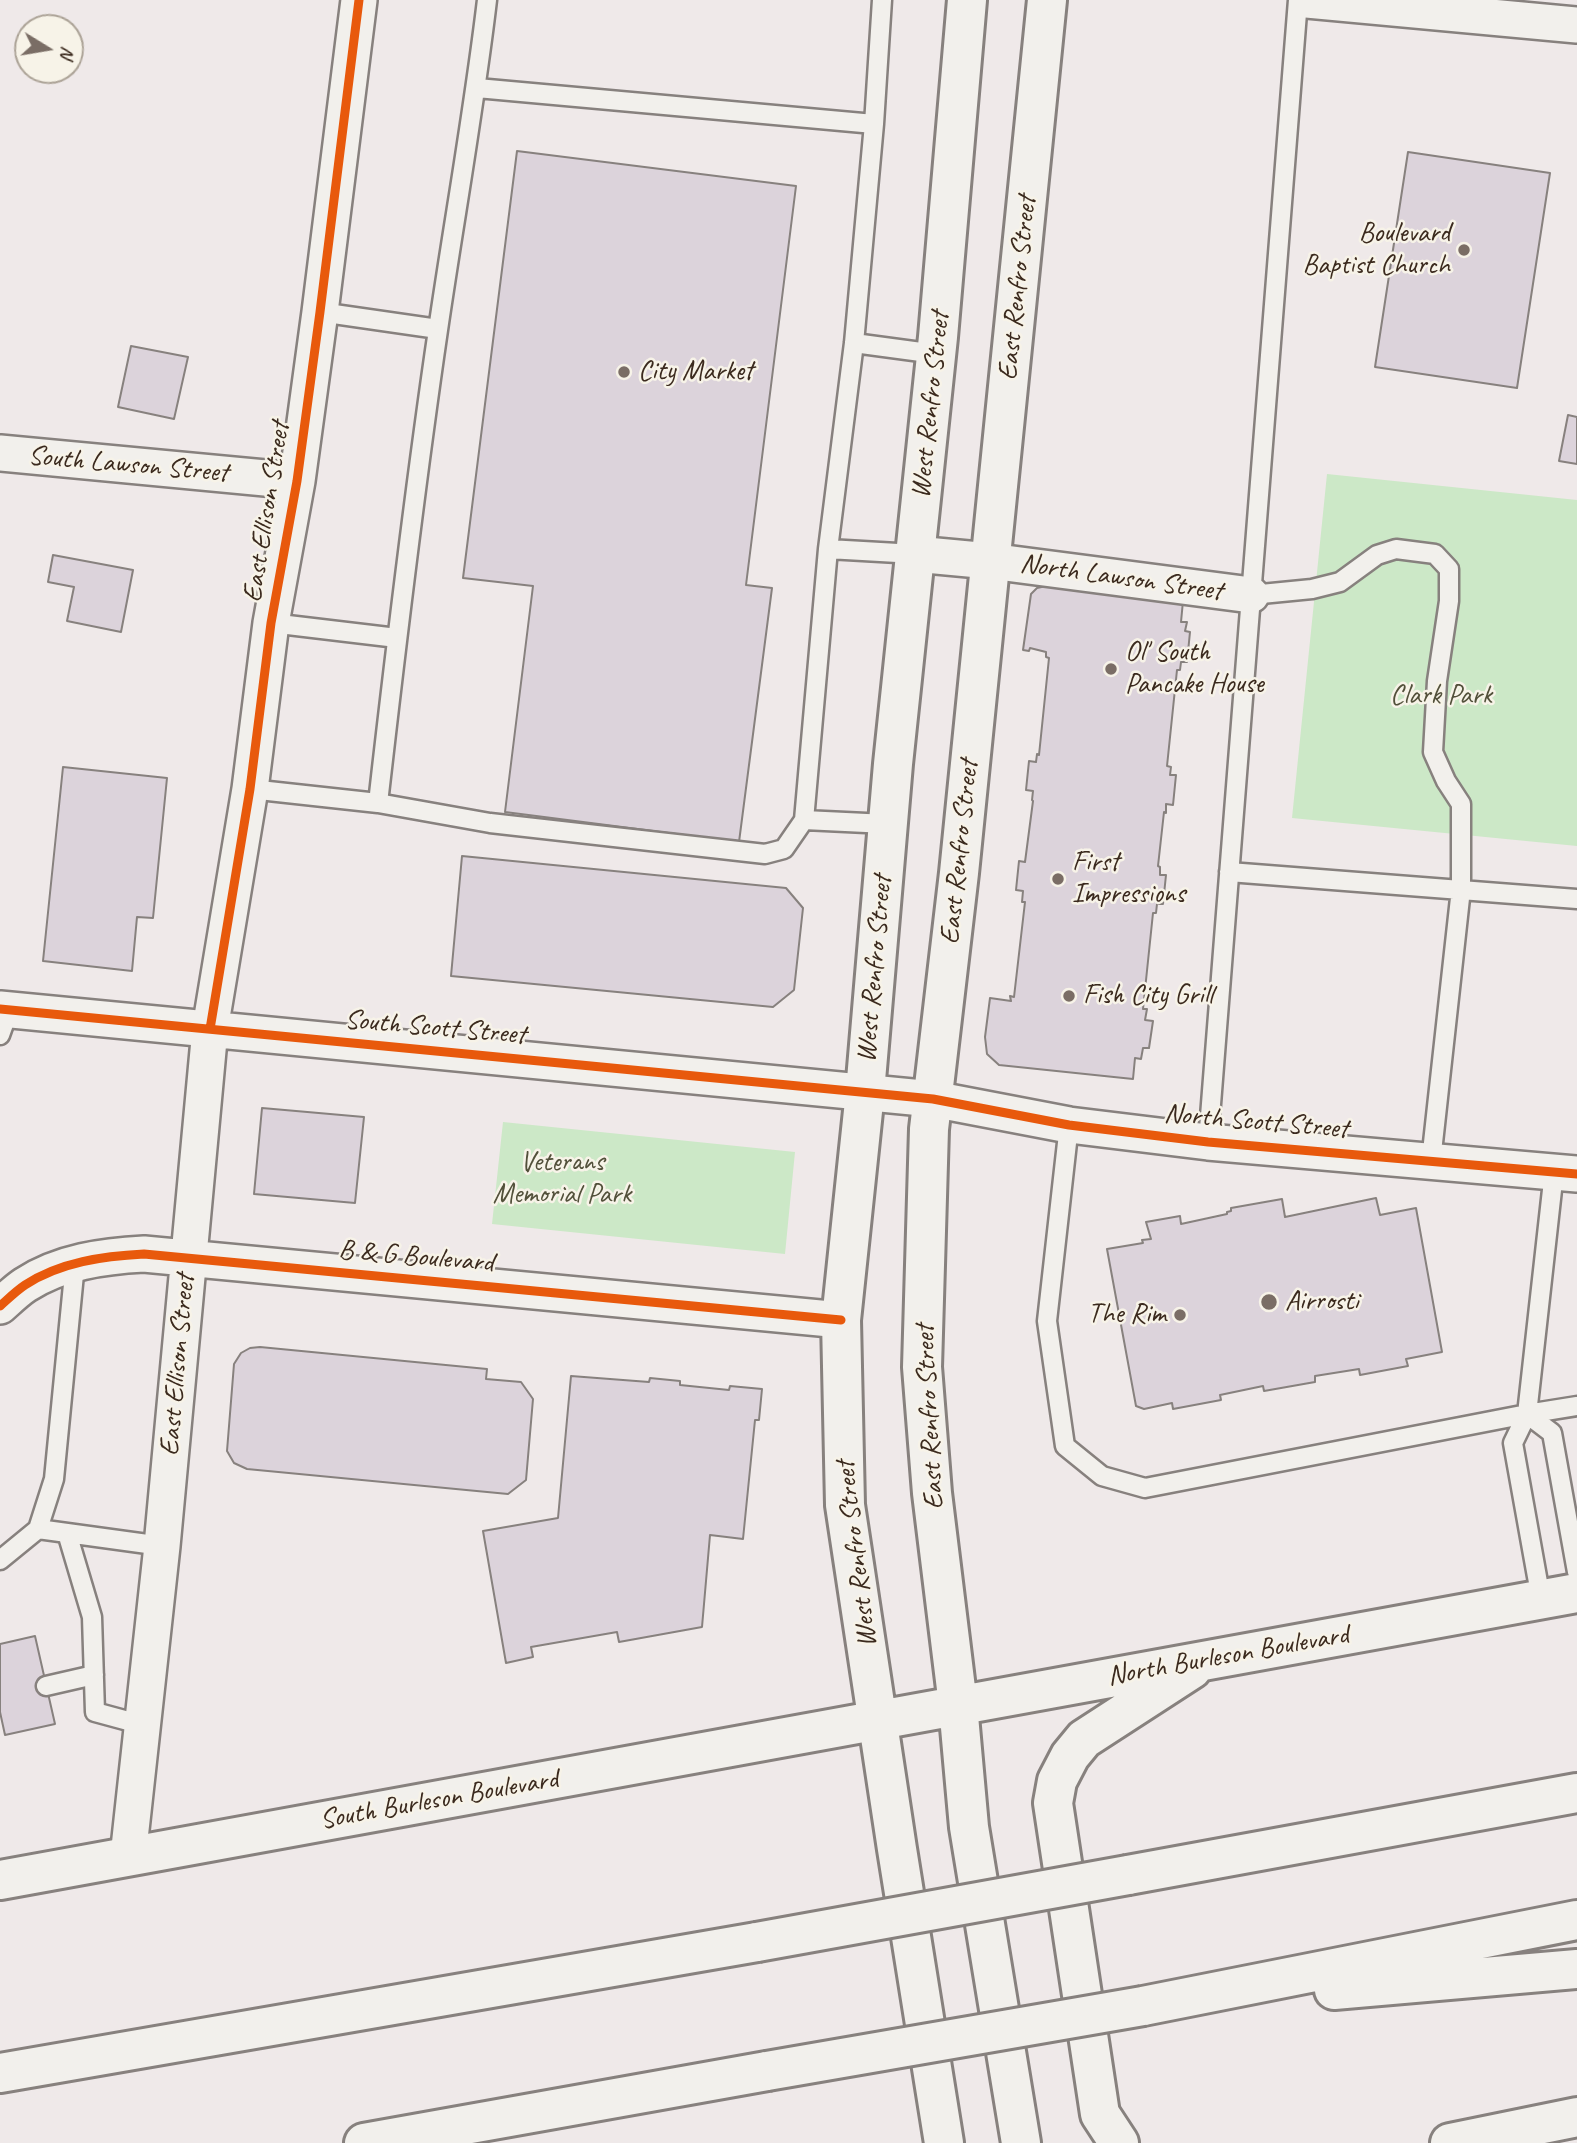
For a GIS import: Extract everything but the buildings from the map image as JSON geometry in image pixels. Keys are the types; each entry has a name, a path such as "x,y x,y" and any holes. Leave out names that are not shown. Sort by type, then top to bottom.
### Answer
{"main road":[{"name":"West Renfro Street","path":"944,2143 845,1505 841,1320 865,1092 887,824 936,354 967,0"},
{"name":"East Renfro Street","path":"958,1705 932,1493 922,1367 929,1129 1047,0"},
{"name":"North Burleson Boulevard","path":"878,1720 1559,1596"},
{"path":"1119,2143 1100,2115 1053,1803 1057,1781 1070,1756 1084,1739 1206,1660"},
{"path":"958,1705 970,1827 1021,2143"},
{"name":"South Burleson Boulevard","path":"0,1880 878,1720"},
{"path":"0,2073 757,1942 1577,1793"},
{"path":"364,2143 1143,2006 1577,1920"},
{"path":"1143,2006 1577,1969"},
{"path":"1450,2143 1577,2118"}],"street":[{"name":"East Ellison Street","path":"128,1857 162,1546 210,1030 250,789 271,623 297,481 359,0"},
{"path":"1324,1 1577,25"},
{"name":"South Lawson Street","path":"0,453 297,481"},
{"name":"North Lawson Street","path":"915,554 990,561 1251,595"},
{"name":"South Scott Street","path":"3,1018 210,1030 933,1099"},
{"name":"North Scott Street","path":"933,1099 1069,1125 1208,1142 1566,1173"},
{"name":"B & G Boulevard","path":"0,1306 26,1284 63,1267 111,1256 144,1254 841,1320"}],"lane":[{"path":"378,803 438,329 477,88 487,0"},
{"path":"250,789 378,803 490,824 765,854 785,849 804,820 828,549 854,343 874,124 882,0"},
{"path":"1208,1142 1298,0"},
{"path":"477,88 874,124"},
{"path":"320,312 438,329"},
{"path":"854,343 936,354"},
{"path":"828,549 915,554"},
{"path":"1251,595 1312,589 1340,582 1377,555 1396,549 1435,554 1450,569 1449,601 1437,681 1433,752 1461,804 1461,889 1431,1161"},
{"path":"271,623 397,638"},
{"path":"804,820 887,824"},
{"path":"1229,872 1577,899"},
{"path":"1069,1125 1046,1321 1065,1446 1102,1476 1145,1488 1577,1406"},
{"path":"1559,1596 1513,1443 1527,1414 1566,1173"},
{"path":"0,1560 38,1529 54,1479 75,1264"},
{"path":"1527,1414 1552,1433 1577,1572"},
{"path":"38,1529 162,1546"},
{"path":"67,1533 92,1617 95,1712 142,1725"},
{"path":"46,1686 94,1675"}],"green space":[{"name":"Clark Park","path":"1327,474 1577,500 1577,846 1292,818"},
{"name":"Veterans Memorial Park","path":"503,1122 795,1152 785,1254 492,1224"}],"cycle path":[{"path":"210,1029 250,789 271,623 297,481 359,0"},
{"path":"0,1009 933,1099 1069,1125 1208,1142 1577,1174"},
{"path":"0,1306 25,1285 53,1271 113,1256 144,1254 841,1320"}],"place":[{"name":"Boulevard Baptist Church","path":"1464,250"},
{"name":"City Market","path":"624,372"},
{"name":"Ol' South Pancake House","path":"1111,669"},
{"name":"First Impressions","path":"1058,879"},
{"name":"Fish City Grill","path":"1069,996"},
{"name":"Airrosti","path":"1269,1302"},
{"name":"The Rim","path":"1180,1315"}]}
